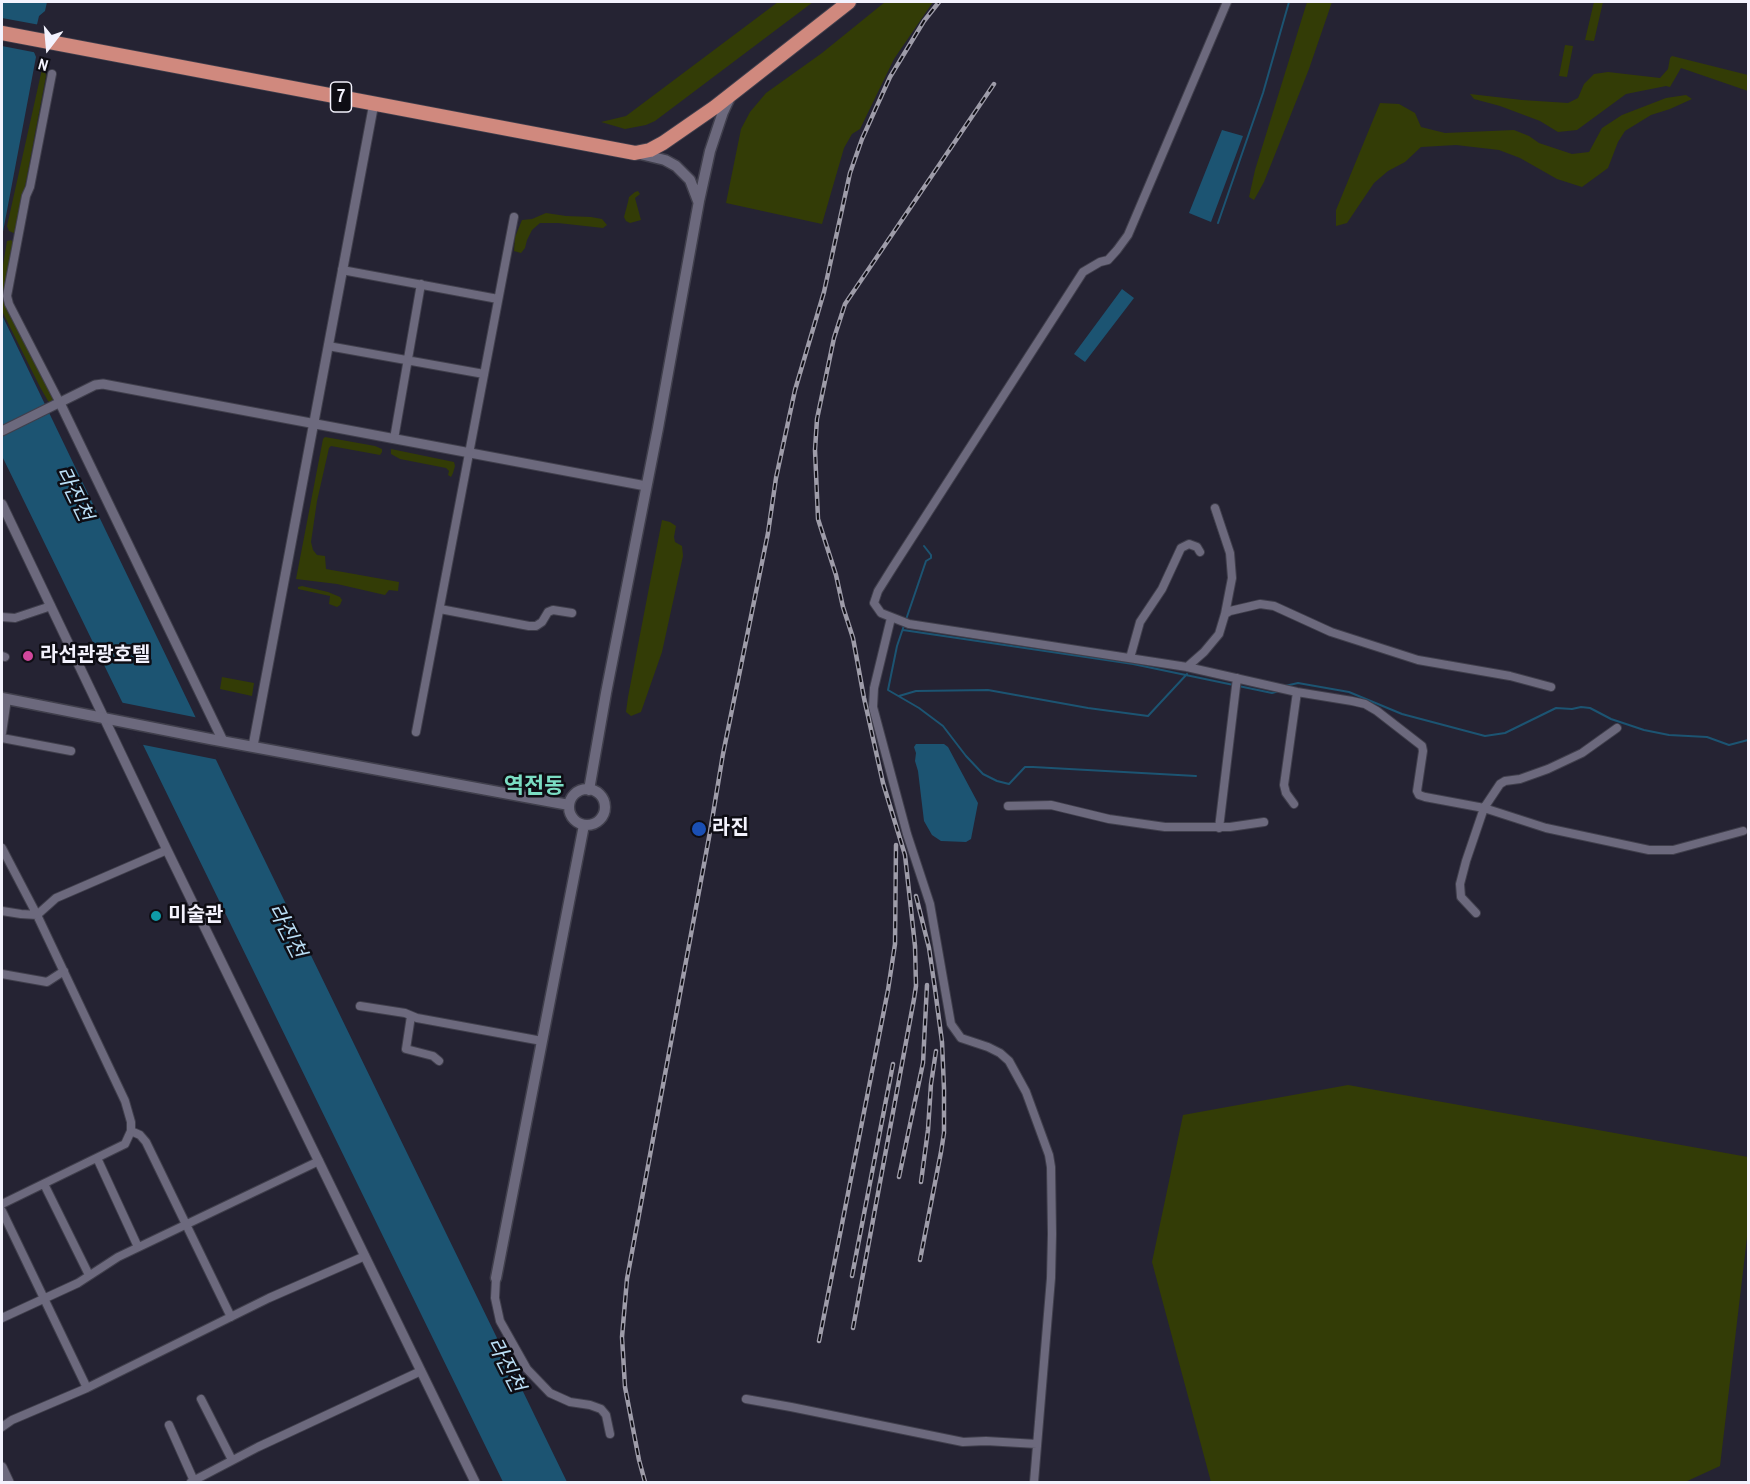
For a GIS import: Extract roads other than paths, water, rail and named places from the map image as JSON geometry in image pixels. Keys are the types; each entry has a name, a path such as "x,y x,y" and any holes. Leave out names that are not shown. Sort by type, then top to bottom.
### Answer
{"highway":[{"path":"635,153 650,150 663,143 715,107 849,2"},
{"name":"7","path":"2,33 635,153"}],"main road":[{"path":"590,790 606,693 699,201 711,151 732,92"},
{"path":"635,153 665,160 676,166 690,180 699,201"},
{"path":"4,698 104,719 569,805"},
{"path":"590,790 601,797 604,810 597,822 584,825 572,818 569,805 576,793 590,790"},
{"path":"496,1278 584,825"}],"street":[{"path":"1227,2 1128,235 1108,260 1083,272 893,567 878,591 874,603 881,613 909,624 1187,667 1297,692 1365,704 1422,746 1424,751 1417,791 1419,795 1484,808 1546,828 1649,850 1673,850 1743,831"},
{"path":"52,74 7,296 9,304 60,403 223,741"},
{"path":"253,746 374,103"},
{"path":"416,732 514,216"},
{"path":"342,270 498,299"},
{"path":"394,439 421,284"},
{"path":"328,346 484,374"},
{"path":"2,431 103,384 646,486"},
{"path":"2,504 472,1481"},
{"path":"1187,667 1220,634 1232,578 1230,553 1215,508"},
{"path":"1130,658 1140,622 1162,590 1180,548 1189,544 1197,547 1200,552"},
{"path":"1225,614 1230,610 1260,604 1274,606 1330,632 1418,660 1510,676 1551,687"},
{"path":"2,617 15,618 51,606"},
{"path":"440,609 529,626 536,626 542,622 548,612 553,610 572,613"},
{"path":"891,618 874,688 873,707 907,834 930,904 951,1024 961,1038 1000,1053 1009,1061 1026,1092 1050,1161 1051,1278 1034,1482"},
{"path":"1219,828 1237,678"},
{"path":"1294,804 1286,793 1284,785 1297,692"},
{"path":"2,733 4,698"},
{"path":"1476,913 1461,897 1460,884 1484,808 1500,784 1520,779 1582,753 1617,728"},
{"path":"2,738 70,751"},
{"path":"1008,806 1051,805 1109,819 1165,827 1219,828 1264,822"},
{"path":"2,848 37,915 125,1101 132,1131 125,1144 2,1204"},
{"path":"2,911 37,915 56,898 168,850"},
{"path":"2,974 47,982 64,971"},
{"path":"360,1006 542,1041"},
{"path":"411,1016 406,1049 433,1056 439,1061"},
{"path":"132,1131 140,1135 146,1143 231,1317"},
{"path":"97,1158 138,1247"},
{"path":"2,1318 78,1283 138,1247 319,1161"},
{"path":"44,1184 89,1275"},
{"path":"2,1211 87,1388"},
{"path":"2,1427 12,1420 87,1388 231,1317 365,1256"},
{"path":"496,1278 495,1298 500,1321 527,1369 550,1393 570,1402 601,1409 606,1415 610,1434"},
{"path":"169,1425 192,1482 258,1447 421,1371"},
{"path":"201,1399 232,1460"},
{"path":"746,1400 963,1442 1037,1444"},
{"path":"2,1467 9,1482"}],"water":[{"path":"2,2 47,2 45,11 39,16 32,47 36,57 2,237"},
{"path":"1222,130 1243,136 1211,222 1189,213"},
{"path":"1122,289 1134,298 1085,362 1074,354"},
{"name":"라진천","path":"2,315 567,1482 503,1482 2,456"},
{"path":"916,744 944,744 948,747 978,803 971,839 966,842 941,841 932,835 924,821 915,761 914,747"}],"waterway":[{"path":"1218,223 1263,93 1289,2"},
{"path":"924,546 931,558 926,561 897,646 888,690 919,708 943,726 983,774 1009,784 1025,767 1196,776"},
{"path":"903,630 1133,664 1272,693 1279,691"},
{"path":"899,696 916,691 988,690 1148,716 1187,674"},
{"path":"1285,686 1298,683 1349,692 1402,714 1485,736 1505,733 1556,708 1581,707 1590,708 1611,719 1644,730 1669,735 1707,737 1729,745 1748,740"}],"railway":[{"path":"645,1482 625,1387 622,1337 627,1279 723,754 768,533 776,478 795,390 824,292 850,173 862,139 890,77 924,21 939,2"},
{"path":"853,1328 914,999 915,946 905,855 883,783 853,638 818,519 815,450 817,419 834,338 845,304 994,84"},
{"path":"819,1341 888,990 895,944 896,845"},
{"path":"916,896 929,948 935,989 942,1042 944,1089 944,1133 920,1260"},
{"path":"899,1177 923,1063 927,985"},
{"path":"921,1182 936,1051"},
{"path":"852,1276 893,1064"}],"place":[{"name":"라선관광호텔","path":"28,656"},
{"name":"라진","path":"699,829"},
{"name":"미술관","path":"156,916"}],"district":[{"name":"역전동","path":"534,787"}]}
